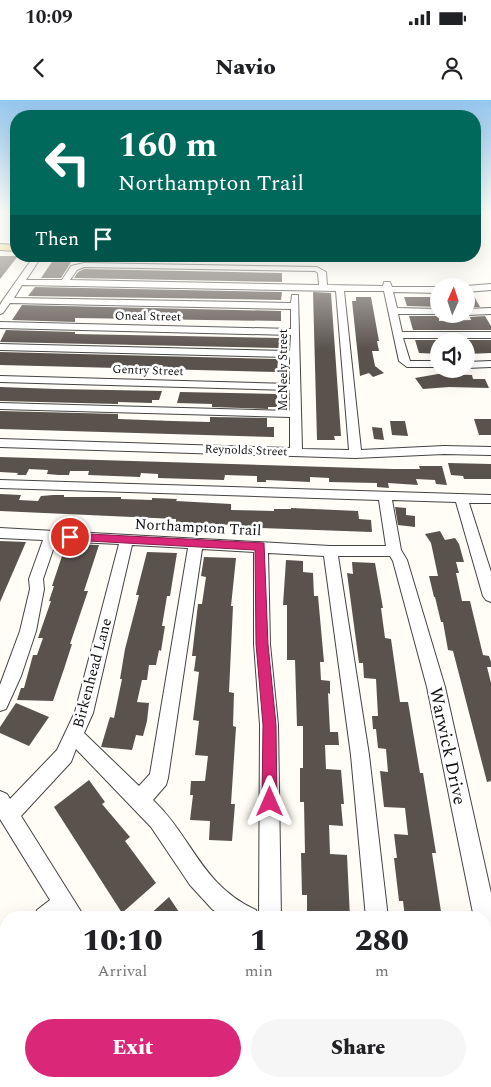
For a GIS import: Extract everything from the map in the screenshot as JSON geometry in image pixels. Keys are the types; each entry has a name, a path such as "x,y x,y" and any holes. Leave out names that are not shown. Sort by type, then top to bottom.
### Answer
{"street":[{"path":"0,311 34,262"},
{"path":"79,266 83,262"},
{"path":"64,283 74,268 84,264 317,269 322,272 323,288"},
{"path":"20,282 340,289 387,287 430,289"},
{"path":"387,287 403,359 407,364 430,364"},
{"path":"475,288 491,287"},
{"name":"McNeely Street","path":"296,288 296,452"},
{"path":"340,289 355,454"},
{"path":"7,300 295,306"},
{"path":"392,311 430,312"},
{"path":"475,312 491,311"},
{"name":"Oneal Street","path":"0,325 295,332"},
{"path":"398,335 491,335"},
{"path":"0,348 295,354"},
{"path":"475,365 491,364"},
{"name":"Gentry Street","path":"0,379 295,387"},
{"path":"0,406 296,414"},
{"name":"Reynolds Street","path":"0,443 355,454 444,450 491,451"},
{"path":"0,484 491,499"},
{"name":"Warwick Drive","path":"385,496 394,551 400,560 436,687 484,911"},
{"path":"461,498 491,596"},
{"name":"Northampton Trail","path":"0,533 330,551 394,551"},
{"path":"0,703 13,676 28,631 37,589 36,579 52,536"},
{"name":"Birkenhead Lane","path":"5,808 64,756 74,736 84,713 126,539"},
{"path":"139,801 159,778 196,544"},
{"path":"261,546 262,644 269,725 270,911"},
{"path":"330,551 360,754 377,911"},
{"path":"74,736 98,755 160,822 198,880 215,898 234,911"},
{"path":"5,808 69,910"}],"building":[{"path":"0,258 10,258 10,262 13,262 0,279"},
{"path":"52,262 71,262 61,278 41,278"},
{"path":"84,269 282,273 282,282 74,278 78,272"},
{"path":"35,287 282,292 281,300 28,296"},
{"path":"313,292 331,293 341,436 334,436 335,440 317,440"},
{"path":"356,297 371,297 379,341 377,341 379,351 372,351 375,366 384,373 373,377 369,373 360,376 352,301 356,301"},
{"path":"404,297 430,297 430,307 407,306"},
{"path":"475,298 480,307 475,307"},
{"path":"22,305 281,311 281,321 75,318 75,322 12,320"},
{"path":"409,316 430,316 430,323 475,323 475,317 485,316 491,326 491,330 413,330"},
{"path":"6,330 75,332 75,334 279,338 279,348 0,342"},
{"path":"415,340 430,340 430,354 419,353"},
{"path":"475,340 491,340 491,353 475,354"},
{"path":"0,352 278,359 277,372 0,365"},
{"path":"430,375 430,378 485,379 489,388 449,387 423,389 415,378"},
{"path":"0,387 162,391 159,400 152,400 152,403 118,402 118,404 0,401"},
{"path":"180,392 277,394 277,407 268,407 268,409 212,407 212,404 177,403"},
{"path":"0,411 118,414 118,419 210,422 210,417 267,418 267,427 274,427 274,437 0,429"},
{"path":"474,419 491,419 491,435 479,435"},
{"path":"390,421 405,421 408,436 392,435"},
{"path":"372,427 382,428 384,440 374,439"},
{"path":"0,457 393,469 420,469 419,466 442,466 447,485 436,484 435,480 416,479 418,485 388,483 389,488 377,487 377,483 329,482 329,478 310,477 310,482 266,480 266,482 257,482 257,476 225,475 224,480 158,478 158,474 141,473 140,477 88,475 89,471 70,471 69,475 59,475 47,474 48,470 29,469 26,475 17,475 18,473 0,472"},
{"path":"448,463 491,464 491,479 464,479 463,476 451,475"},
{"path":"0,494 21,495 19,500 38,501 41,496 64,495 64,497 177,499 176,501 231,504 231,510 274,511 274,509 291,508 358,511 359,519 371,520 372,532 233,527 233,525 176,522 176,519 0,511"},
{"path":"395,507 406,508 406,515 415,516 415,527 398,525"},
{"path":"440,531 445,540 455,538 459,544 464,562 456,562 459,573 456,573 462,601 470,601 483,655 489,656 491,662 491,667 487,667 491,683 491,781 487,782 453,651 448,650 443,622 441,622 429,576 438,576 431,543 425,534"},
{"path":"0,541 26,542 0,602"},
{"path":"66,544 99,545 84,591 88,591 70,644 72,644 53,701 17,700 21,688 24,688 33,655 37,655 43,638 38,638 51,601 49,601 54,586 52,586"},
{"path":"147,552 177,553 170,596 167,596 162,626 165,626 161,651 159,650 156,665 149,665 147,680 142,680 137,702 149,703 147,721 143,736 136,735 132,750 101,747 110,717 114,718 122,679 120,679 125,649 139,595 136,595"},
{"path":"204,557 236,558 231,606 233,606 229,692 234,693 233,726 236,727 231,804 235,804 232,841 209,840 210,821 190,820 193,795 190,795 191,781 205,781 208,756 195,755 199,721 193,720 199,672 194,671 196,656 192,656 198,604 202,604 206,577 201,576"},
{"path":"286,560 303,561 303,572 313,573 314,596 318,596 324,662 320,662 321,680 330,681 330,694 328,693 330,732 338,732 339,745 325,745 326,769 341,770 344,804 341,804 343,826 329,825 330,854 347,855 350,911 307,911 307,895 302,895 301,853 305,853 304,802 300,802 300,768 303,768 303,726 297,726 295,660 287,660 287,605 283,605"},
{"path":"352,562 375,563 383,608 381,608 385,638 391,639 400,702 408,702 420,773 423,773 436,853 432,853 441,911 404,911 403,901 399,901 394,858 397,858 394,834 408,835 405,808 384,807 380,771 388,772 386,749 378,748 376,729 373,729 372,716 378,716 376,679 364,678 363,663 359,663 347,573 353,574"},
{"path":"16,703 49,717 29,746 0,733 0,727"},
{"path":"89,780 105,802 102,804 130,837 125,841 156,883 124,911 121,911 54,807"},
{"path":"169,897 178,911 154,911"}],"route":[{"path":"70,537 261,546 262,644 269,725 270,802"}]}
